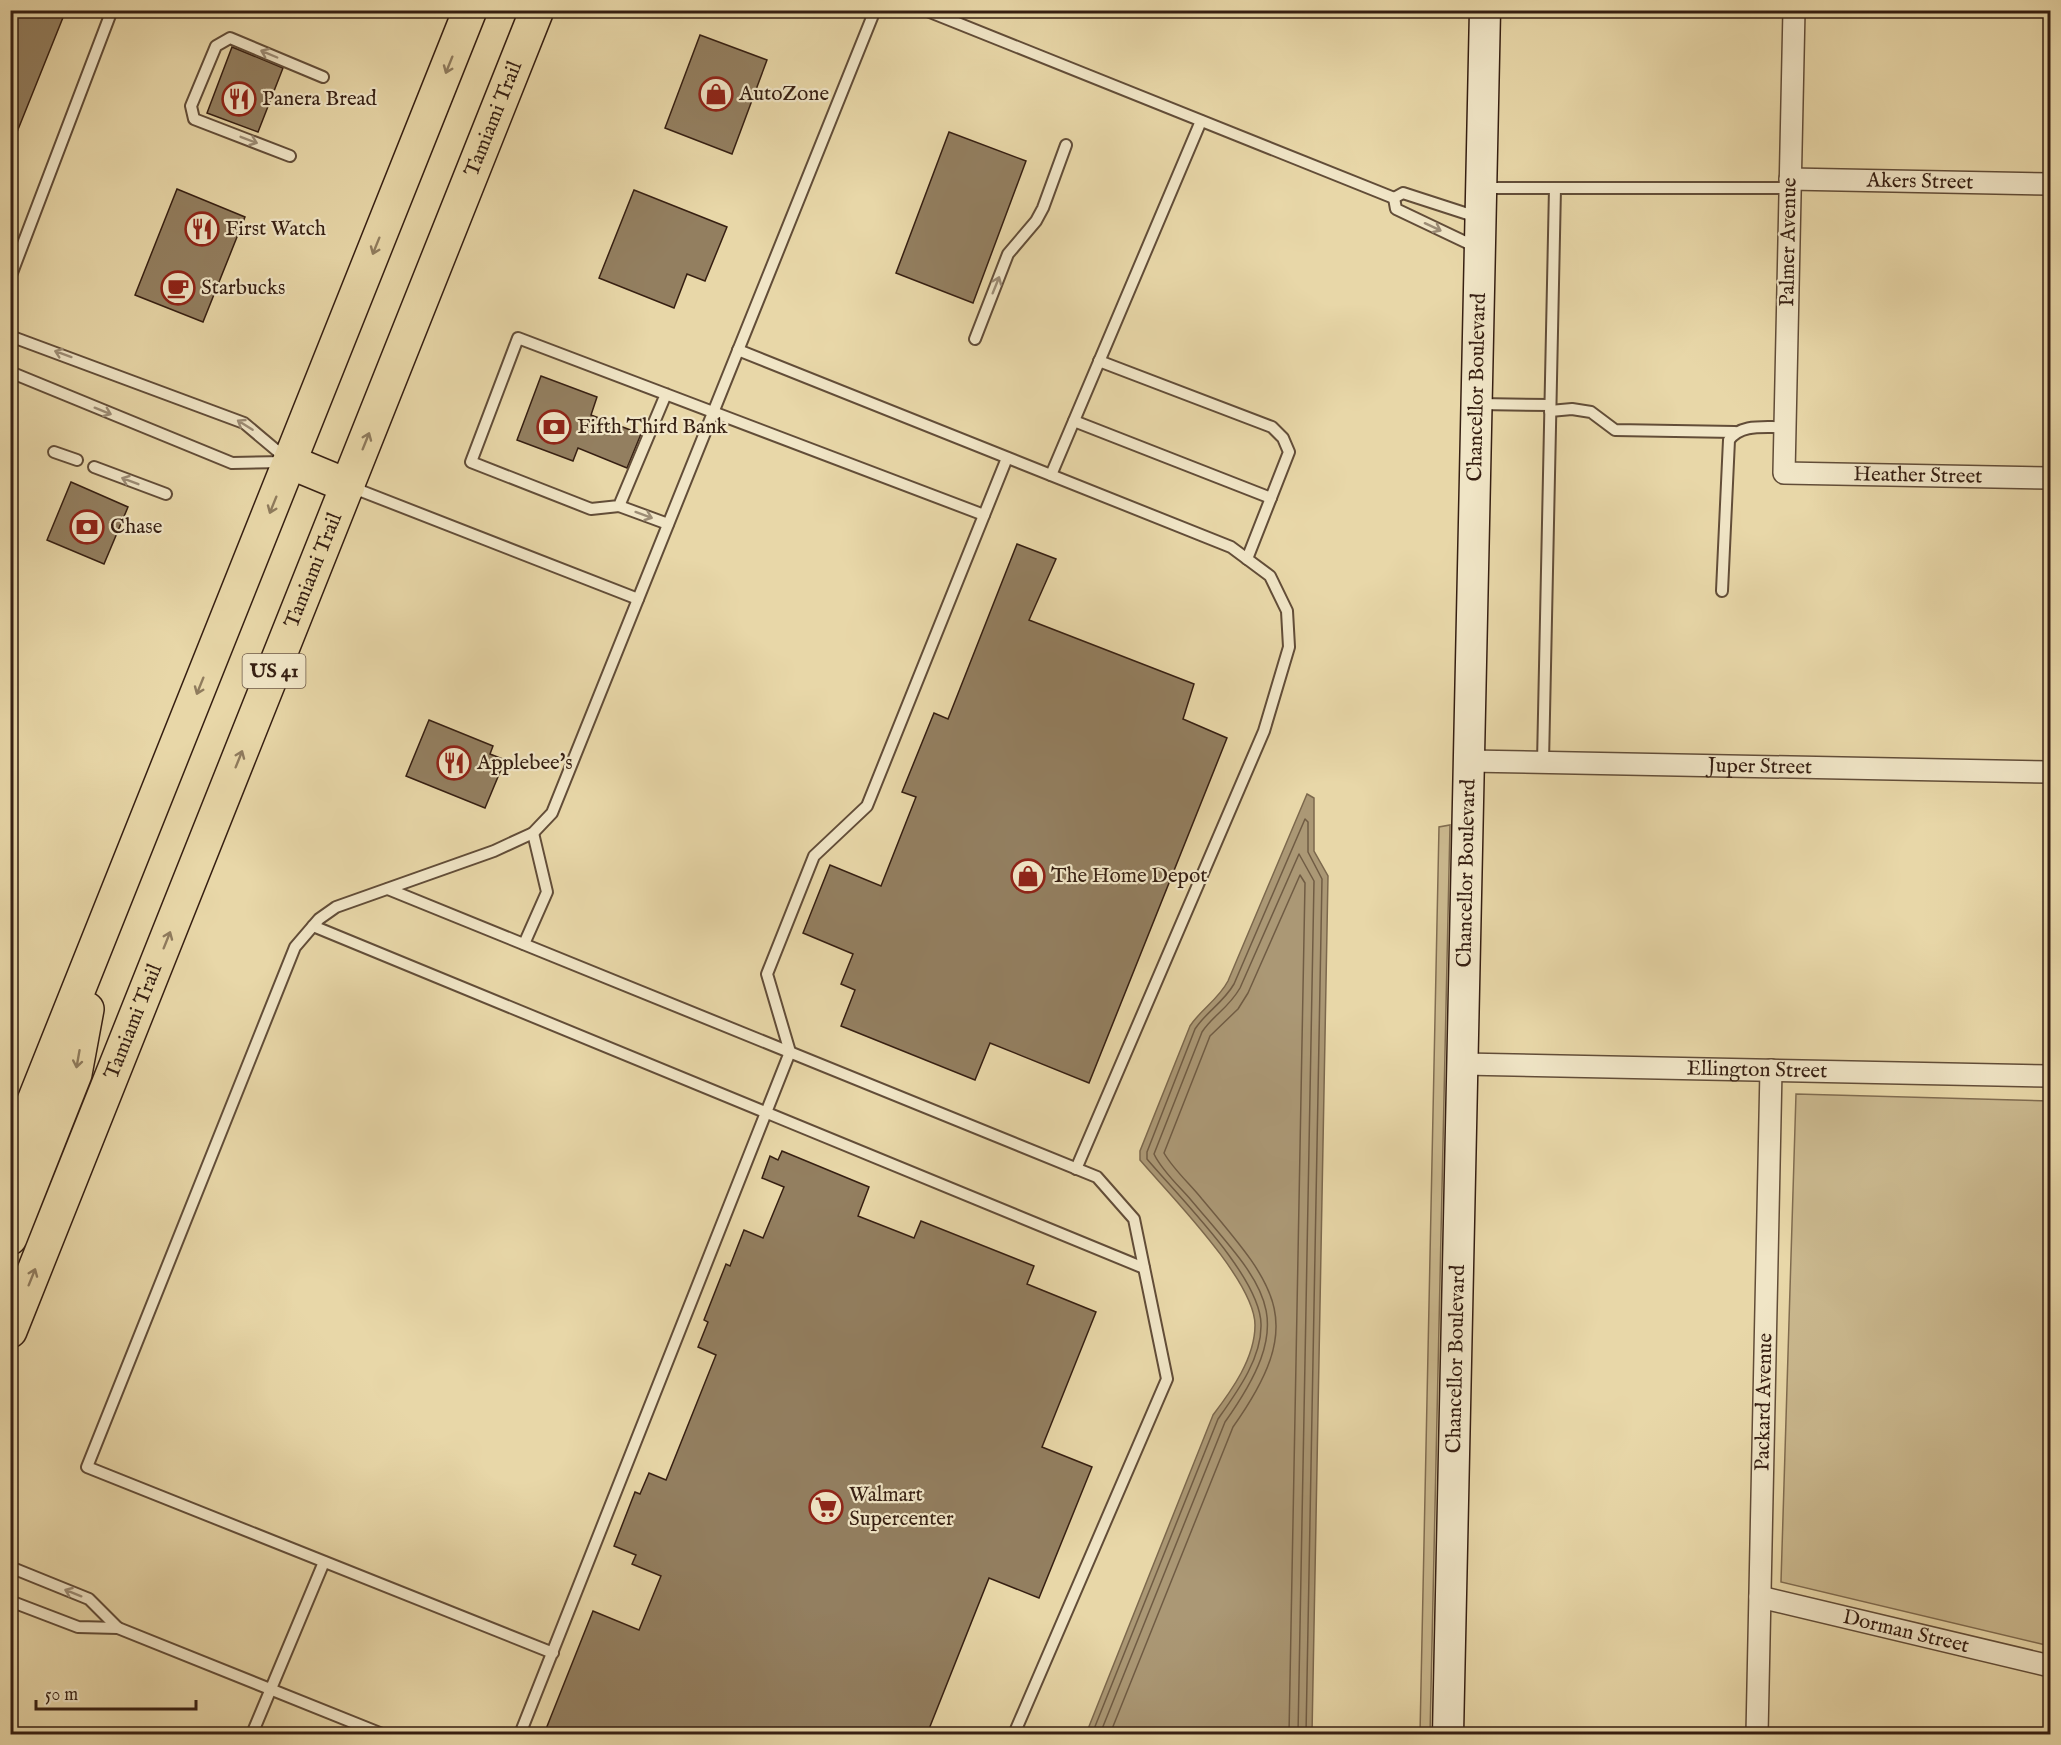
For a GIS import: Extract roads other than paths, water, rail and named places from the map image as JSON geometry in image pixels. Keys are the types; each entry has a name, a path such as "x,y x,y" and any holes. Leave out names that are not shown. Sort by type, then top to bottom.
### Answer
{"main road":[{"name":"US 41","path":"10,1161 470,10"},
{"name":"Tamiami Trail","path":"10,1331 537,10"},
{"path":"290,462 348,486"},
{"path":"10,1238 75,1074 99,939"}],"street":[{"name":"Chancellor Boulevard","path":"1448,1734 1485,10"},
{"name":"Palmer Avenue","path":"1784,473 1794,10"},
{"name":"Akers Street","path":"1790,183 2050,184"},
{"name":"Heather Street","path":"1784,473 2050,478"},
{"name":"Juper Street","path":"1469,761 2050,772"},
{"name":"Ellington Street","path":"1463,1064 2050,1076"},
{"name":"Packard Avenue","path":"1757,1734 1771,1070"},
{"name":"Dorman Street","path":"1760,1597 2050,1666"}],"lane":[{"path":"10,278 112,10"},
{"path":"553,1653 87,1467 295,947 313,926 336,907 494,851 532,833 552,813 875,10"},
{"path":"925,10 1394,198"},
{"path":"290,156 194,119 192,106 216,46 230,38 323,76"},
{"path":"1051,475 1201,121"},
{"path":"975,339 1008,254 1036,221 1043,208 1066,145"},
{"path":"1481,188 1790,183"},
{"path":"1543,762 1555,188"},
{"path":"1394,198 1403,193 1481,218"},
{"path":"1394,198 1396,209 1480,249"},
{"path":"10,336 244,423 290,462"},
{"path":"668,524 619,506 591,509 471,462 518,338 984,515"},
{"path":"738,350 1231,547 1270,576 1287,611 1289,646 1264,731 1076,1169"},
{"path":"1099,361 1272,427 1283,438 1289,452 1247,559"},
{"path":"10,372 232,463 290,462"},
{"path":"619,506 666,394"},
{"path":"1477,404 1590,412 1615,430 1735,432 1744,428 1785,428"},
{"path":"1074,421 1271,498"},
{"path":"1722,591 1729,440 1735,432"},
{"path":"54,452 77,460"},
{"path":"520,1734 790,1052 767,974 814,856 867,806 1007,458"},
{"path":"94,467 166,494"},
{"path":"348,486 638,599"},
{"path":"524,944 547,892 532,833"},
{"path":"388,889 1097,1177 1134,1219 1167,1379 1014,1734"},
{"path":"313,926 1144,1268"},
{"path":"252,1734 324,1562"},
{"path":"10,1567 89,1599 118,1628"},
{"path":"10,1600 78,1628 118,1628 382,1734"}],"water":[{"path":"1307,794 1314,798 1314,851 1328,876 1312,1734 1086,1734 1213,1415 1241,1373 1254,1337 1255,1325 1251,1307 1227,1263 1190,1216 1140,1160 1140,1151 1190,1026 1228,981"}],"place":[{"name":"AutoZone","path":"716,94"},
{"name":"Panera Bread","path":"239,99"},
{"name":"First Watch","path":"202,229"},
{"name":"Starbucks","path":"178,288"},
{"name":"Fifth Third Bank","path":"554,427"},
{"name":"Chase","path":"87,527"},
{"name":"Applebee's","path":"454,763"},
{"name":"The Home Depot","path":"1028,876"},
{"name":"Walmart Supercenter","path":"826,1507"}]}
